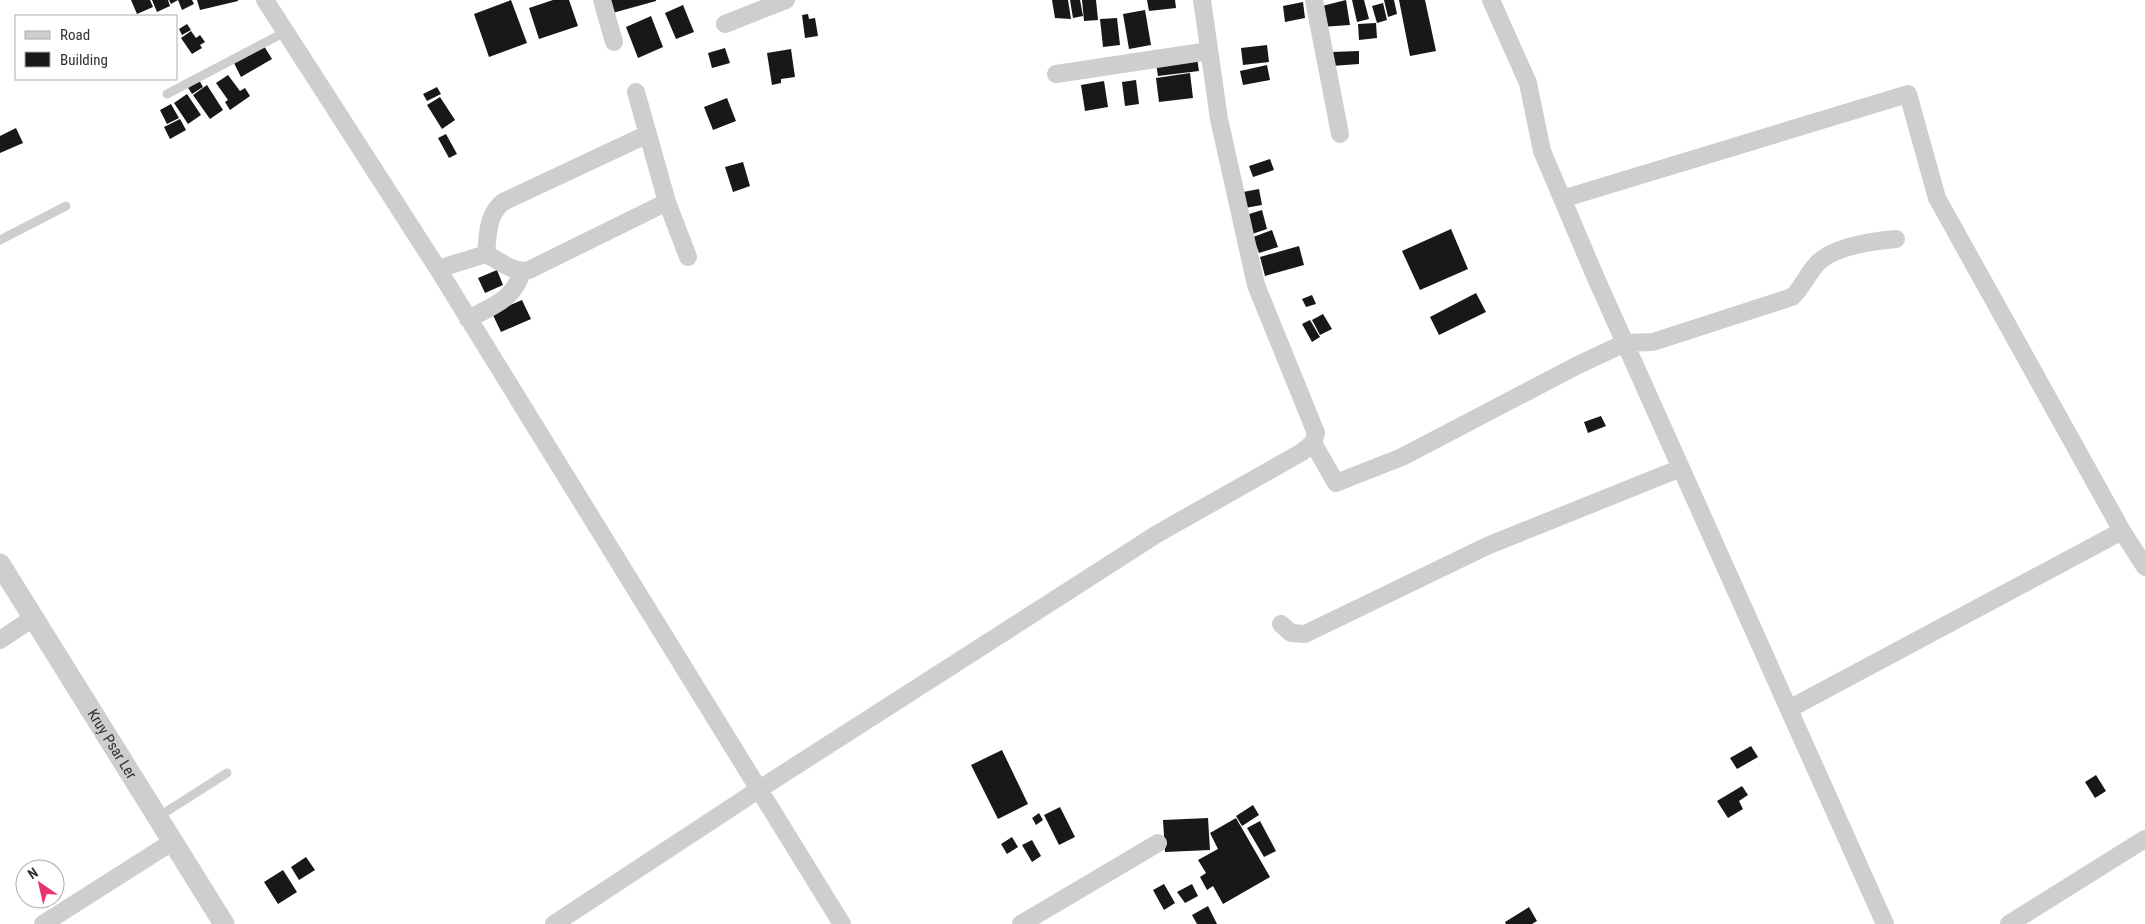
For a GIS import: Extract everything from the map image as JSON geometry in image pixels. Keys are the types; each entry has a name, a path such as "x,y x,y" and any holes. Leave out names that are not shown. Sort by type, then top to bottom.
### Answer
{"street":[{"path":"264,0 438,269 842,924"},
{"path":"602,0 614,42"},
{"path":"725,24 786,0"},
{"path":"554,924 758,790 1157,534 1302,452 1313,443 1316,433 1256,285 1219,119 1202,0"},
{"path":"1314,0 1340,134"},
{"path":"1491,0 1528,83 1542,151 1562,199 1885,924"},
{"path":"1056,74 1209,51"},
{"path":"636,92 668,202 688,257"},
{"path":"1562,199 1908,94 1937,198 2122,531 2145,567"},
{"path":"486,254 490,222 495,208 503,202 648,134"},
{"path":"468,318 503,302 518,284 522,272 668,202"},
{"path":"1313,443 1336,483 1402,456 1578,364 1625,343 1662,340 1792,297 1797,293 1801,283 1817,263 1842,249 1870,241 1896,239"},
{"path":"438,269 486,254 522,272"},
{"path":"1281,624 1291,633 1305,634 1487,546 1681,468"},
{"path":"1789,709 2122,531"},
{"name":"Kruy Psar Ler","path":"0,564 224,924"},
{"path":"0,640 33,618"},
{"path":"2009,924 2145,839"},
{"path":"43,924 172,842"},
{"path":"1021,924 1158,843"}],"lane":[{"path":"167,94 285,32"},
{"path":"0,240 66,206"},
{"path":"158,817 227,773"}],"building":[{"path":"131,0 150,0 153,7 137,14"},
{"path":"152,0 168,0 170,6 157,12"},
{"path":"169,0 178,0 171,4"},
{"path":"178,0 192,0 194,4 182,10"},
{"path":"197,0 238,0 238,1 200,10"},
{"path":"511,0 527,43 489,57 474,14"},
{"path":"553,0 569,0 578,26 539,39 529,8"},
{"path":"605,0 656,0 656,1 609,14"},
{"path":"1052,0 1068,0 1071,19 1055,18"},
{"path":"1070,0 1080,0 1083,16 1073,18"},
{"path":"1082,0 1096,0 1098,20 1084,21"},
{"path":"1147,0 1175,0 1176,8 1149,11"},
{"path":"1346,0 1350,25 1321,27 1318,7"},
{"path":"1352,0 1364,0 1369,19 1357,22"},
{"path":"1384,0 1394,0 1397,14 1388,17"},
{"path":"1399,0 1425,0 1436,51 1410,56"},
{"path":"1303,2 1305,18 1285,22 1283,6"},
{"path":"1383,3 1387,20 1377,23 1372,6"},
{"path":"683,5 694,32 676,39 665,13"},
{"path":"1145,10 1151,45 1129,49 1123,14"},
{"path":"808,14 809,19 815,18 818,36 805,38 802,15"},
{"path":"651,16 663,47 638,58 626,27"},
{"path":"1117,18 1120,45 1103,47 1100,19"},
{"path":"1376,23 1377,38 1359,40 1358,24"},
{"path":"187,24 191,30 182,35 179,29"},
{"path":"191,31 196,38 200,35 205,42 200,45 202,48 192,54 181,38"},
{"path":"1267,45 1269,62 1243,65 1241,48"},
{"path":"264,46 272,59 241,77 234,63"},
{"path":"725,48 730,63 712,68 708,53"},
{"path":"791,49 795,77 781,79 781,83 772,85 767,53"},
{"path":"1359,51 1359,64 1331,66 1331,52"},
{"path":"1197,58 1199,71 1158,76 1156,63"},
{"path":"1267,65 1270,80 1243,85 1240,71"},
{"path":"1190,73 1193,98 1159,102 1156,78"},
{"path":"228,75 240,91 245,88 250,96 230,110 225,102 228,100 216,83"},
{"path":"199,80 203,87 192,94 187,86"},
{"path":"1136,80 1139,104 1125,106 1122,82"},
{"path":"1104,81 1108,107 1085,111 1081,85"},
{"path":"207,85 223,110 210,119 193,95"},
{"path":"437,87 441,94 427,101 423,94"},
{"path":"187,94 201,115 188,124 174,103"},
{"path":"440,97 455,120 442,129 427,105"},
{"path":"727,98 736,121 713,130 704,107"},
{"path":"171,104 179,118 167,124 160,110"},
{"path":"180,119 186,130 170,139 164,127"},
{"path":"16,128 23,143 0,153 0,136"},
{"path":"446,134 457,154 449,158 438,138"},
{"path":"1270,159 1274,170 1253,177 1249,166"},
{"path":"743,162 750,186 733,192 725,167"},
{"path":"1259,189 1262,205 1245,208 1243,192"},
{"path":"1262,210 1267,229 1252,234 1246,215"},
{"path":"1451,229 1468,269 1420,290 1402,251"},
{"path":"1272,230 1278,247 1259,253 1253,237"},
{"path":"1299,246 1304,265 1265,276 1260,257"},
{"path":"497,270 503,285 485,293 478,278"},
{"path":"1476,293 1486,312 1439,335 1430,317"},
{"path":"1312,295 1316,304 1306,307 1302,299"},
{"path":"522,300 531,319 501,332 492,313"},
{"path":"1323,314 1332,329 1320,335 1312,320"},
{"path":"1310,320 1320,337 1312,342 1302,324"},
{"path":"1601,416 1606,426 1588,433 1584,422"},
{"path":"1751,746 1758,757 1737,769 1730,758"},
{"path":"1002,750 1028,804 998,819 971,765"},
{"path":"2096,775 2106,791 2095,798 2085,782"},
{"path":"1742,786 1748,795 1739,801 1743,809 1728,818 1717,801"},
{"path":"1253,805 1259,815 1242,826 1236,816"},
{"path":"1060,807 1075,837 1059,845 1044,815"},
{"path":"1039,813 1043,820 1036,825 1032,818"},
{"path":"1208,818 1210,850 1165,852 1163,820"},
{"path":"1236,818 1270,877 1223,904 1213,886 1207,890 1200,877 1206,873 1198,860 1218,849 1210,833"},
{"path":"1260,821 1276,851 1264,857 1247,828"},
{"path":"1012,837 1018,847 1007,854 1001,844"},
{"path":"1032,840 1041,856 1032,862 1022,845"},
{"path":"306,857 315,870 299,880 291,867"},
{"path":"283,870 297,892 278,904 264,882"},
{"path":"1164,884 1175,903 1164,910 1153,890"},
{"path":"1192,884 1198,896 1185,903 1177,892"},
{"path":"1208,906 1217,924 1197,924 1192,915"},
{"path":"1529,907 1537,921 1532,924 1506,924 1505,922"}]}
